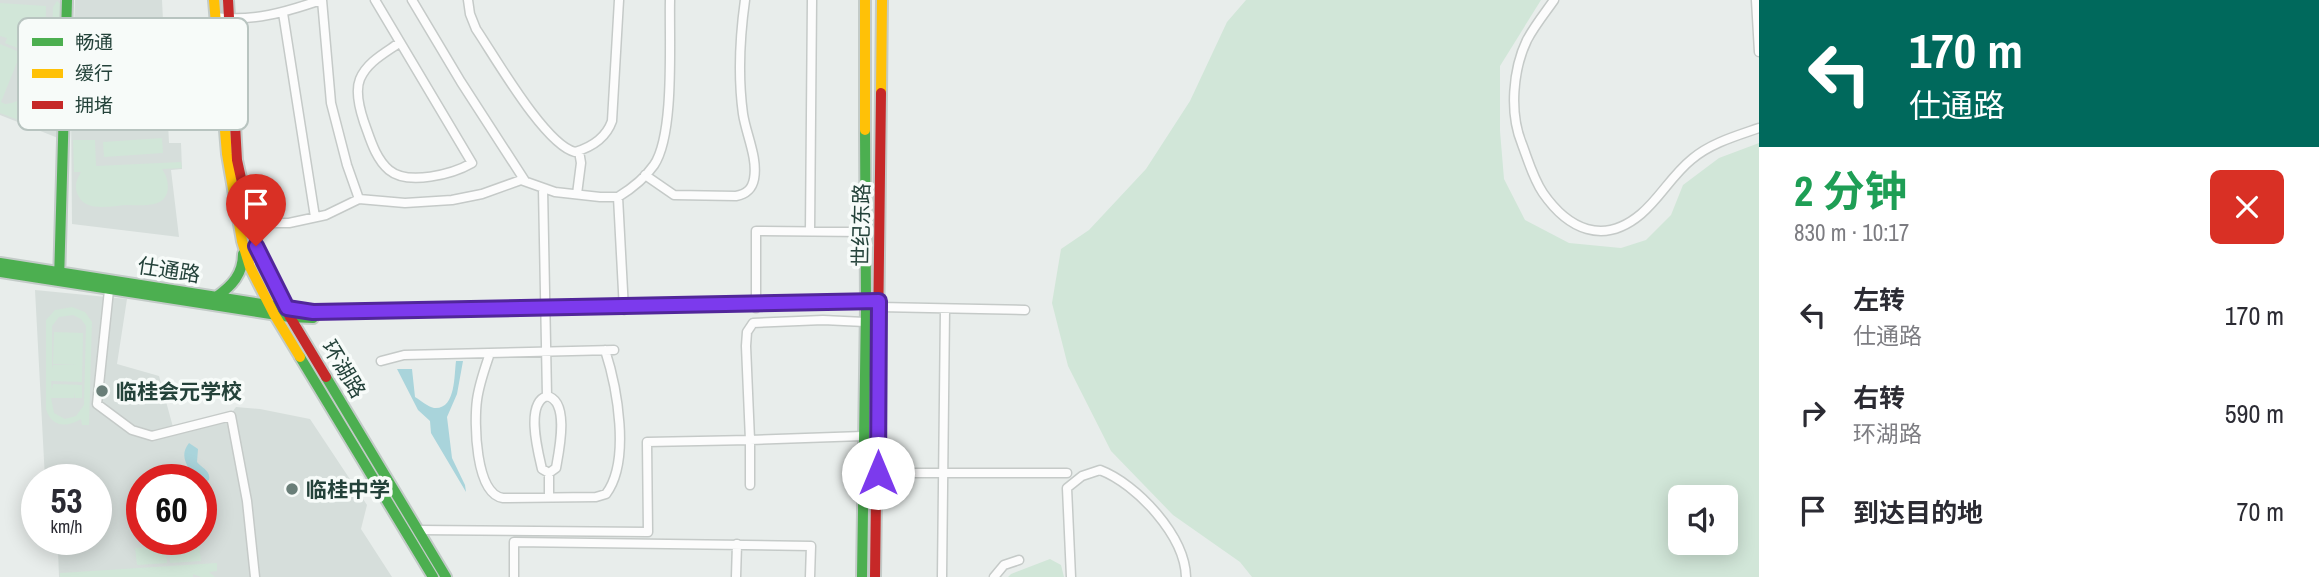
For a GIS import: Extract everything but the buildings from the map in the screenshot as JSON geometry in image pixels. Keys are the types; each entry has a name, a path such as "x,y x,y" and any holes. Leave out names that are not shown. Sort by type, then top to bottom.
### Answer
{"main road":[{"path":"66,18 67,0"},
{"name":"环湖路","path":"214,0 215,17"},
{"name":"环湖路","path":"228,0 229,18"},
{"name":"世纪东路","path":"862,577 866,304 864,0"},
{"name":"世纪东路","path":"875,577 882,0"},
{"path":"59,278 63,130"},
{"name":"环湖路","path":"225,130 242,241 250,267 272,310 433,577"},
{"name":"环湖路","path":"235,130 237,160 256,246 289,312 446,577"},
{"path":"216,297 239,276 244,265 242,241"},
{"name":"仕通路","path":"0,263 109,290 289,312 314,318 624,308 879,304"},
{"name":"仕通路","path":"0,272 216,297 272,310"}],"street":[{"path":"248,19 284,13 322,0 331,103 344,156 359,199"},
{"path":"375,0 472,163 461,170 446,175 421,177 398,175 380,160 372,146 362,117 358,87 366,68 400,43"},
{"path":"412,0 525,181"},
{"path":"468,0 476,29 541,125 562,147 571,151 579,151 605,135 612,121 619,0"},
{"path":"250,267 259,235 273,223 289,223 326,215 359,199 405,203 452,200 482,194 515,181 525,181 555,192 618,197 655,164 667,132 670,0"},
{"path":"645,175 674,195 736,195 746,193 752,187 755,177 754,164 742,104 741,64 745,0"},
{"path":"810,232 812,0"},
{"path":"1554,0 1534,28 1522,53 1515,88 1515,106 1519,137 1542,192 1572,223 1596,232 1624,225 1641,214 1693,158 1730,138 1759,128"},
{"path":"1756,0 1759,52"},
{"path":"284,13 315,217"},
{"path":"215,17 222,18"},
{"path":"577,194 581,163 579,151"},
{"path":"543,188 547,396"},
{"path":"618,197 624,308"},
{"path":"757,305 756,231 865,232"},
{"path":"109,290 97,404 124,426 142,435 152,436 231,416 249,520 255,577"},
{"path":"879,304 945,309 1025,310"},
{"path":"942,577 945,309"},
{"path":"750,485 746,346 747,332 752,323 824,320 865,322"},
{"path":"381,361 404,355 609,350 620,425 618,455 612,483 607,492 596,497 498,497 491,492 484,479 477,438 476,411 480,387 491,353"},
{"path":"547,396 558,404 561,426 556,468 549,473 542,469 535,427 536,405 541,398 547,396"},
{"path":"418,530 648,532 647,442 863,436"},
{"path":"1071,577 1066,491 1070,484 1082,476 1100,470 1122,483 1155,511 1181,550 1186,577"},
{"path":"549,473 549,497"},
{"path":"878,473 1066,473"},
{"path":"514,577 514,542 811,545 810,577"},
{"path":"736,577 737,544"},
{"path":"993,577 1004,565 1019,560"}],"shaded area":[{"path":"0,0 61,0 61,18 18,18 18,122 0,115"},
{"path":"75,0 162,0 163,18 74,18"},
{"path":"38,130 58,130 58,138"},
{"path":"71,130 168,130 169,143 181,143 182,169 171,170 179,237 72,224"},
{"path":"35,290 127,299 117,364 159,376 173,427 233,411 236,407 310,419 367,505 361,529 392,577 59,577 58,555 112,555 112,464 44,464"}],"green space":[{"path":"1246,0 1541,0 1500,66 1500,131 1504,179 1525,220 1569,243 1621,248 1646,240 1671,215 1683,185 1719,158 1759,143 1759,577 1252,577 1240,562 1173,515 1111,451 1068,366 1052,303 1061,249 1089,230 1146,169 1190,101 1227,22"},
{"path":"57,1 60,4 60,18 53,18 53,7"},
{"path":"0,3 46,6 46,18 18,18 18,48 5,43 7,38 0,36"},
{"path":"0,44 18,52 18,60 1,102 5,104 18,100 18,120 0,113"},
{"path":"162,138 163,153 104,157 103,142"},
{"path":"73,140 95,140 96,166 181,162 182,168 162,169 168,189 160,202 147,205 91,206 80,199 76,190 76,182 81,172 74,172"},
{"path":"72,307 85,312 92,322 89,425 82,425 81,419 70,424 60,424 48,415 46,409 46,320 55,310","holes":["73,315 81,319 86,326 84,405 76,416 65,419 54,413 51,398 74,398 75,393 75,398 82,398 82,385 53,384 52,390 51,381 82,382 83,333 54,332 53,364 77,365 53,365 52,369 52,326 59,317"]},
{"path":"136,555 167,555 167,563 137,565"},
{"path":"170,555 200,555 201,561 170,563"},
{"path":"1050,559 1061,565 1064,577 1008,577 1011,574"},
{"path":"217,563 217,571 209,572 215,577 193,574 193,577 60,577 60,573"}],"water":[{"path":"456,361 463,361 457,394 447,417 452,458 466,492 431,433 430,421 418,410 397,369 412,369 415,397 434,408 441,407 450,398"},
{"path":"189,443 198,449 199,464 187,464 184,457"}],"traffic: fast":[{"path":"66,18 67,0"},
{"path":"59,281 63,130"},
{"path":"862,577 866,307 865,130"},
{"path":"216,297 236,279 243,254"},
{"path":"0,263 313,312 357,311"},
{"path":"0,272 290,317 313,318"},
{"path":"300,357 433,577"},
{"path":"326,377 446,577"}],"traffic: slow":[{"path":"214,0 216,18"},
{"path":"865,0 865,130"},
{"path":"881,93 882,0"},
{"path":"225,130 242,241 250,267 300,357"},
{"path":"357,311 879,301"}],"traffic: jam":[{"path":"228,0 229,18"},
{"path":"875,577 881,93"},
{"path":"235,130 237,160 256,246 290,317 326,377"}],"place":[{"name":"临桂会元学校","path":"102,391"},
{"name":"临桂中学","path":"292,489"}],"route":[{"path":"256,246 287,308 313,312 879,301 878,473"}]}
